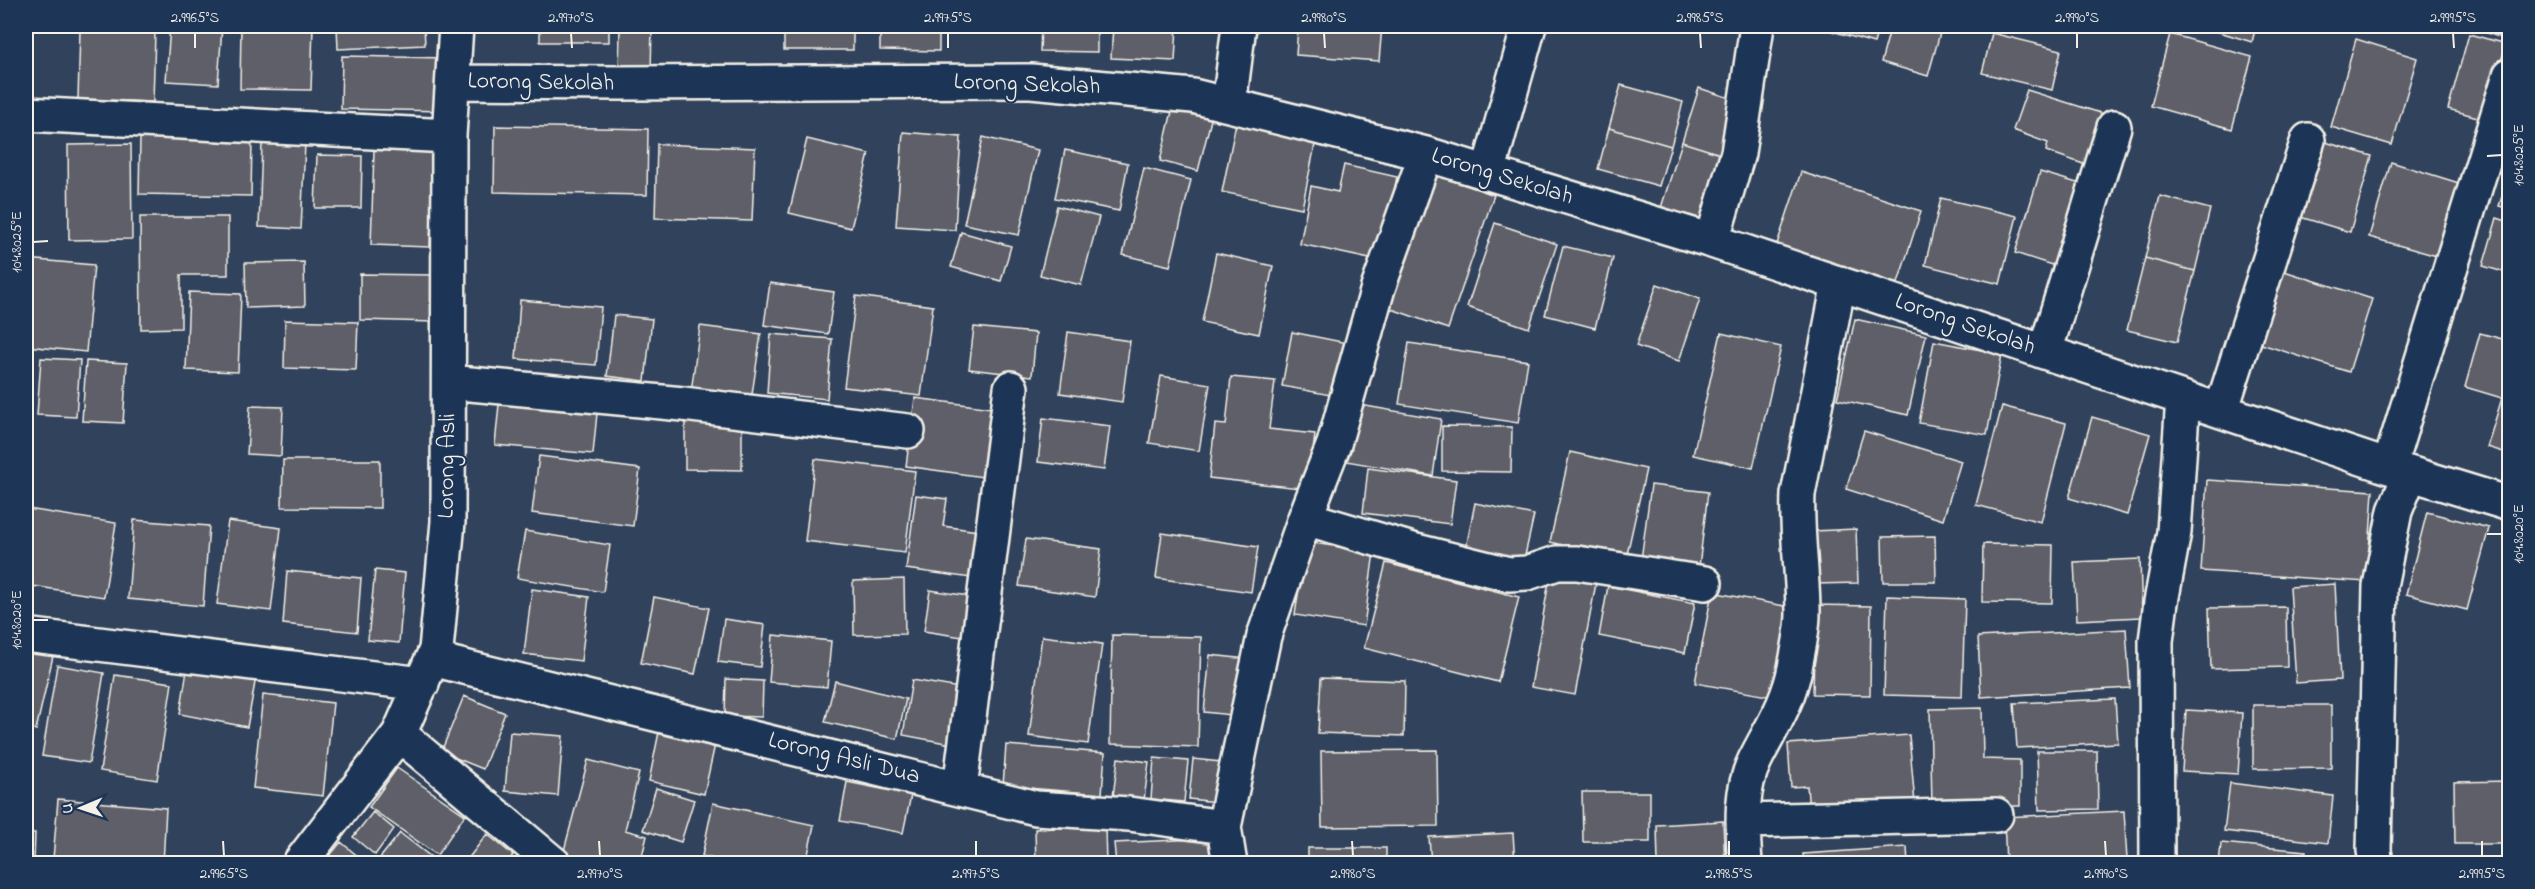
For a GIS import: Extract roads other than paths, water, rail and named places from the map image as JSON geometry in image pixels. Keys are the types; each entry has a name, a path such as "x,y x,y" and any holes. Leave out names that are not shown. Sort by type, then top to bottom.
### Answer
{"street":[{"name":"Lorong Asli","path":"300,864 399,734 436,650 448,522 449,136 456,26"},
{"path":"1230,105 1239,26"},
{"path":"1488,173 1528,26"},
{"path":"1712,241 1738,153 1757,26"},
{"path":"2376,864 2374,850 2380,586 2395,511 2399,471 2510,75"},
{"name":"Lorong Sekolah","path":"453,82 1031,81 1193,96 1426,154 1712,241 2399,471 2510,504"},
{"path":"26,114 449,136"},
{"path":"2045,352 2114,127"},
{"path":"2221,411 2308,140"},
{"path":"1230,864 1224,827 1264,636 1305,518 1334,444 1378,288 1426,154"},
{"path":"1745,864 1743,822 1746,787 1755,760 1773,730 1788,696 1795,669 1803,614 1796,526 1798,494 1839,283"},
{"path":"449,382 683,404 908,431"},
{"path":"960,788 1011,388"},
{"path":"2157,864 2156,641 2174,532 2183,398"},
{"path":"1305,518 1416,551 1509,574 1527,573 1557,563 1577,563 1705,583"},
{"name":"Lorong Asli Dua","path":"26,635 427,671 960,788 1036,808 1129,814 1224,827"},
{"path":"399,734 554,864"},
{"path":"1743,822 1996,815"}]}
